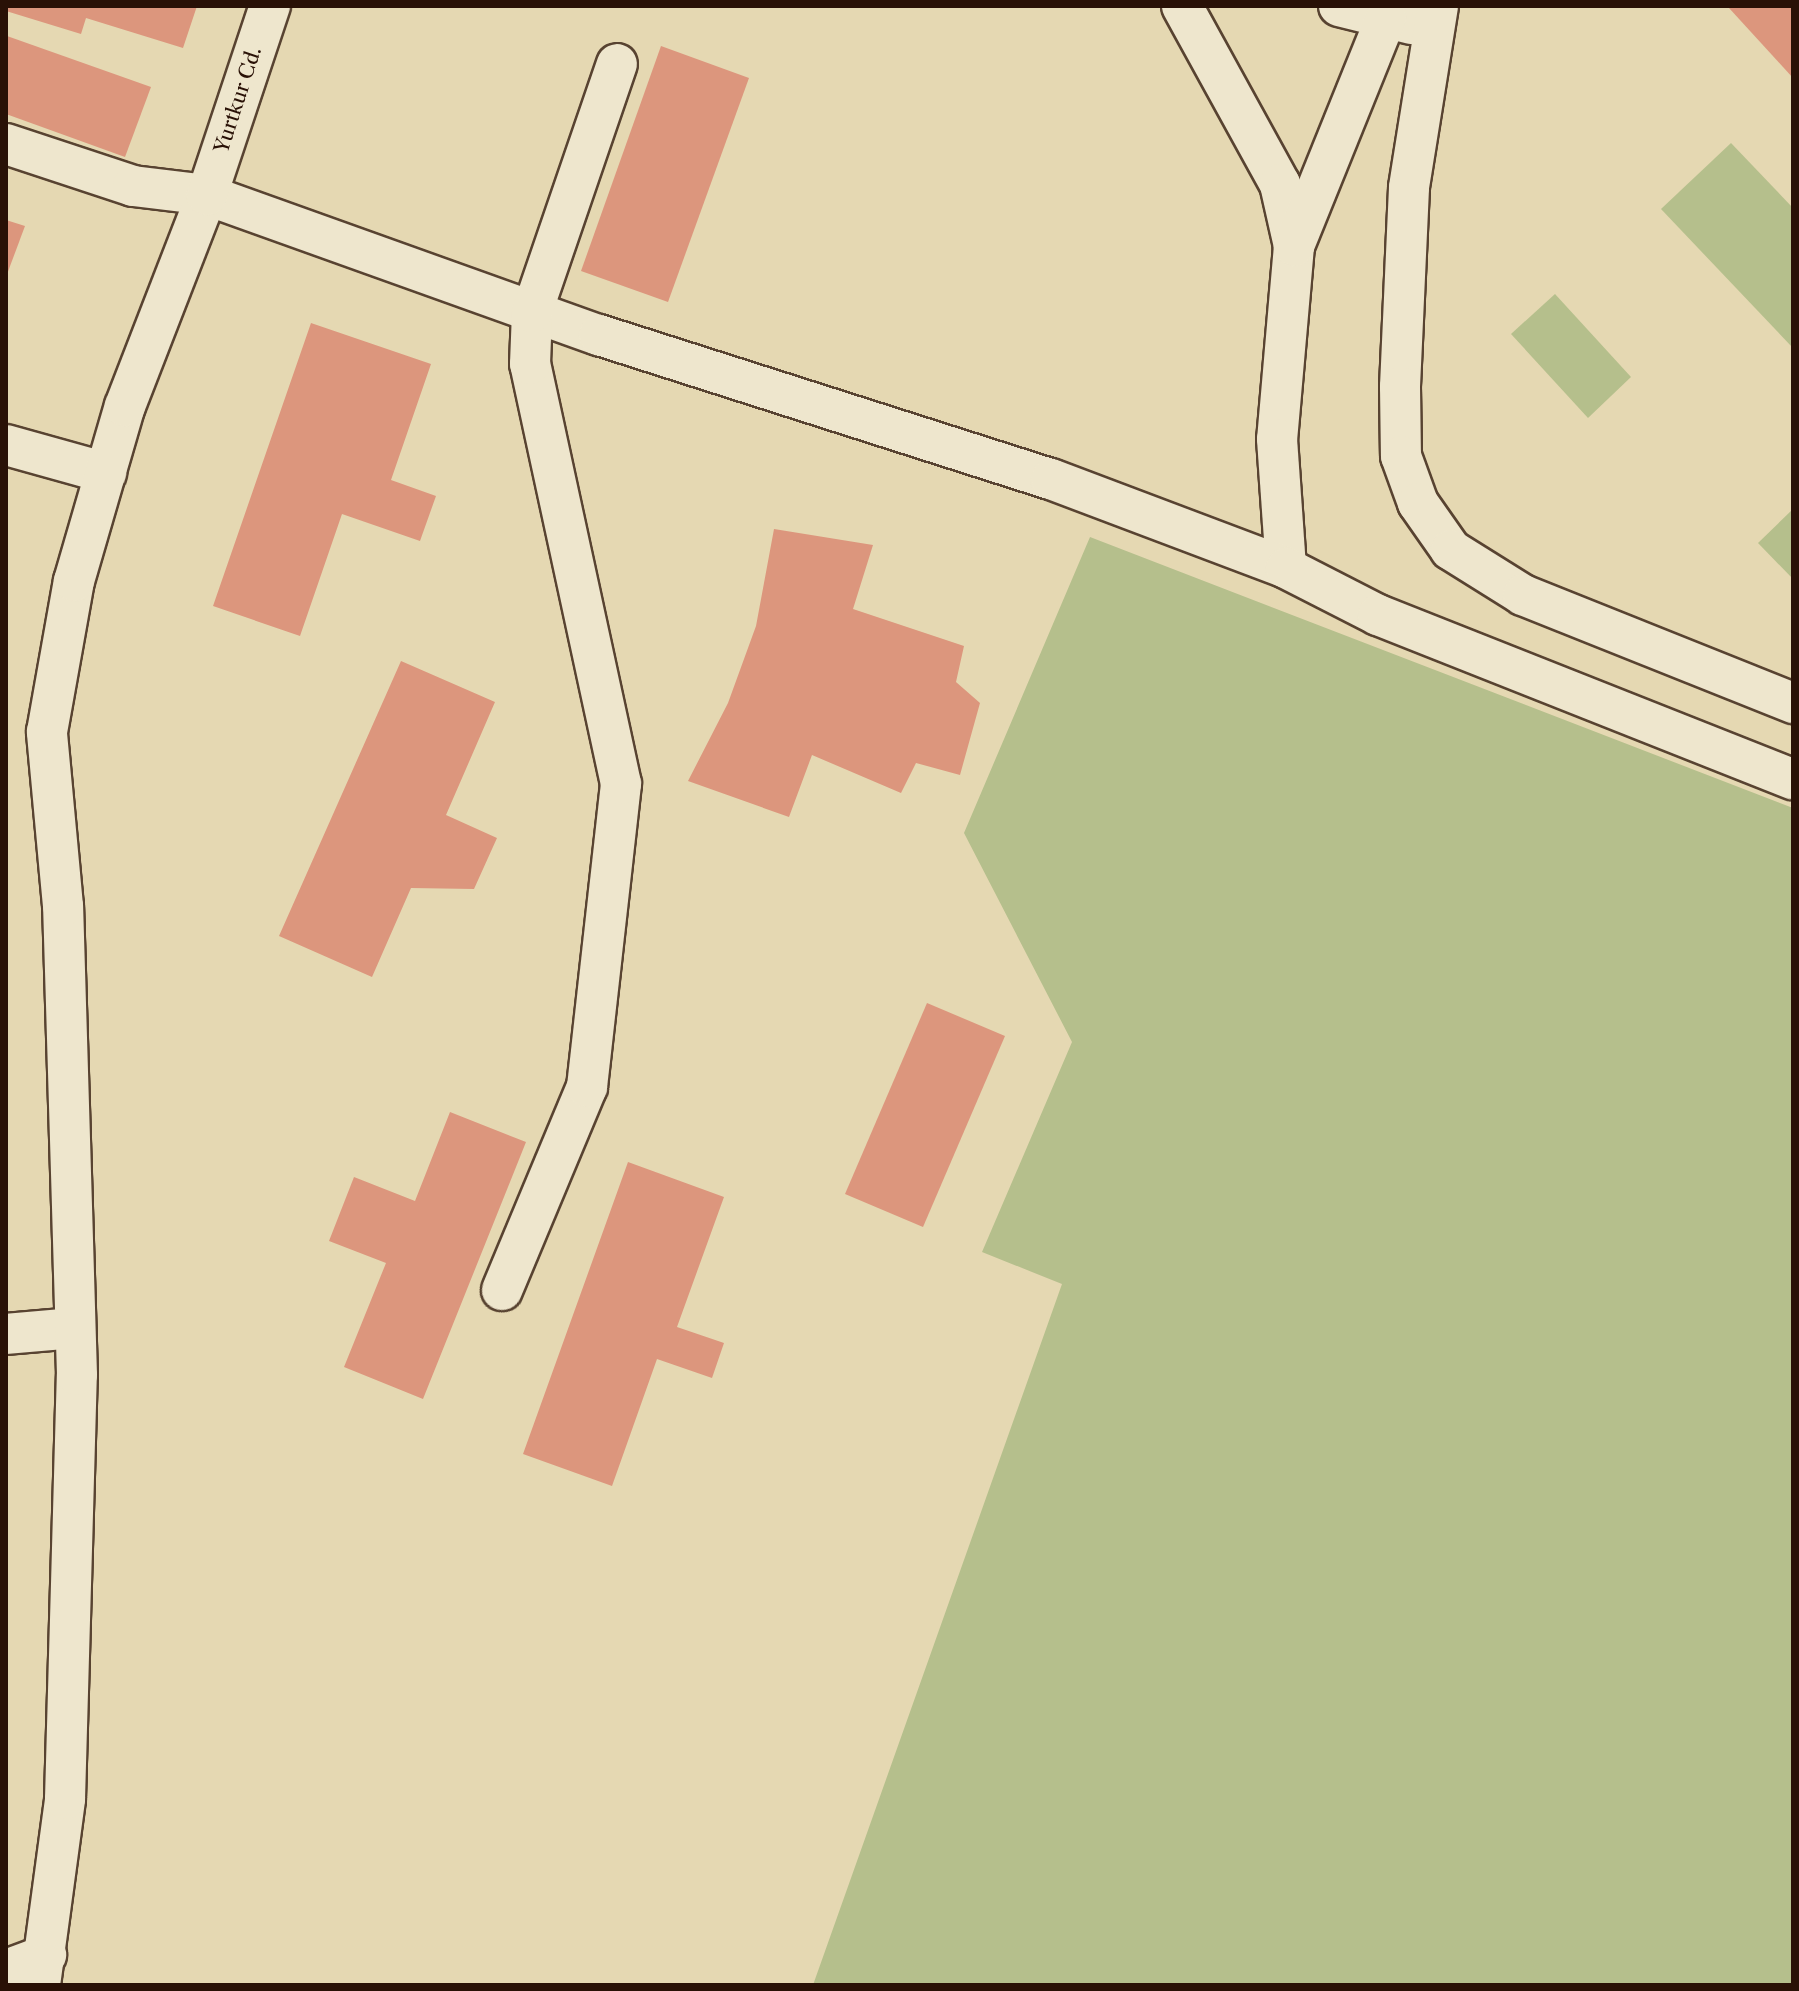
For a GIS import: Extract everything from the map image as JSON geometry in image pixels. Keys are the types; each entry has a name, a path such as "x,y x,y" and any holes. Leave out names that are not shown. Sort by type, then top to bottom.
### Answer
{"street":[{"name":"Yurtkur Cd.","path":"43,1970 65,1799 75,1328 63,906 47,732 74,581 125,406 207,195 270,6"},
{"path":"1182,6 1280,184 1294,246"},
{"path":"1339,6 1386,18 1435,17 1409,188 1400,387 1401,456 1418,503 1451,550 1523,595 1793,703"},
{"path":"1286,568 1277,439 1294,246 1386,18"},
{"path":"502,1290 587,1087 621,784 530,364 532,312 617,64"},
{"path":"6,144 133,186 207,195 532,312 1051,479 1286,568 1378,615 1793,779"},
{"path":"6,445 106,473"},
{"path":"6,1334 75,1328"},
{"path":"6,1970 43,1970"}],"green space":[{"path":"1731,143 1793,208 1792,347 1661,209"},
{"path":"1555,294 1631,377 1588,418 1511,334"},
{"path":"1793,509 1793,579 1758,543"},
{"path":"1090,537 1793,808 1793,1985 813,1985 1062,1284 982,1252 1072,1042 964,833"}],"building":[{"path":"6,6 197,6 183,48 86,18 81,34 6,11"},
{"path":"1729,8 1793,8 1793,78"},
{"path":"7,36 151,87 125,157 6,114"},
{"path":"661,46 749,78 668,302 581,271"},
{"path":"6,220 25,226 6,277"},
{"path":"311,323 431,364 391,480 436,496 420,541 342,514 300,636 213,606"},
{"path":"774,529 873,545 853,609 964,646 956,682 980,703 960,775 916,763 901,793 812,755 789,817 688,781 728,703 756,626"},
{"path":"401,661 495,702 446,815 497,838 474,889 411,888 372,977 279,936"},
{"path":"927,1003 1005,1036 923,1227 845,1194"},
{"path":"450,1112 526,1142 423,1399 344,1367 386,1263 329,1241 354,1177 415,1201"},
{"path":"628,1162 724,1197 677,1327 724,1343 712,1378 657,1359 612,1486 523,1454"}]}
